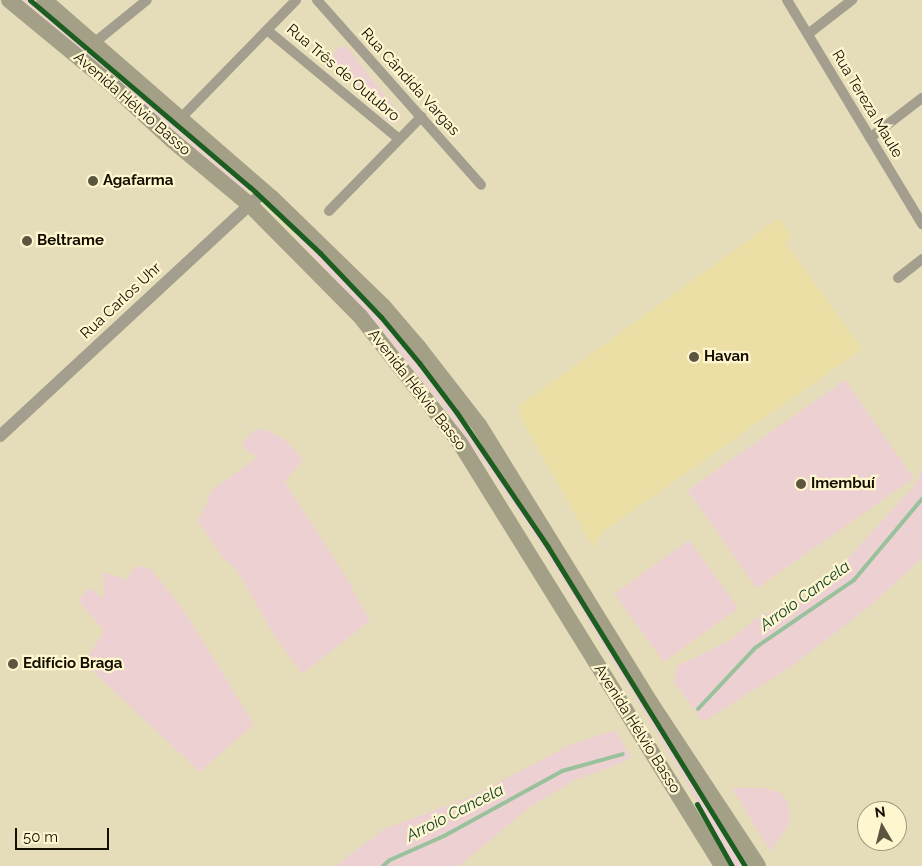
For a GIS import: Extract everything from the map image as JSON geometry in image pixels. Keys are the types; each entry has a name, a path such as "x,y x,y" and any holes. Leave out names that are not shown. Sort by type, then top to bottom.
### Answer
{"main road":[{"name":"Avenida Hélvio Basso","path":"9,0 111,84 172,140 250,204 360,316 460,443 722,866"},
{"name":"Avenida Hélvio Basso","path":"44,0 265,191 384,307 479,424 650,702 758,866"}],"street":[{"path":"94,43 147,0"},
{"path":"181,118 296,0"},
{"name":"Rua Cândida Vargas","path":"317,0 481,185"},
{"name":"Rua Tereza Maule","path":"787,0 922,224"},
{"path":"808,34 852,0"},
{"name":"Rua Três de Outubro","path":"267,30 399,139"},
{"path":"870,138 922,98"},
{"path":"329,211 421,117"},
{"name":"Rua Carlos Uhr","path":"0,436 265,191"},
{"path":"898,278 922,258"}],"shaded area":[{"path":"23,0 27,0 90,52 247,187 245,190"},
{"path":"346,46 401,115 398,122 390,124 331,58 337,49"},
{"path":"779,218 792,236 785,242 862,349 605,530 596,540 594,548 520,417 519,406"},
{"path":"298,234 379,317 456,415 547,548 742,866 733,866 683,776 544,549 452,417 376,322 296,237"},
{"name":"Imembuí","path":"845,380 914,478 757,588 688,490"},
{"path":"256,429 267,430 284,439 303,459 285,482 346,577 370,621 302,674 274,635 236,569 223,558 198,521 213,489 258,457 246,451 242,443"},
{"path":"922,470 922,558 870,606 792,666 703,722 674,682 677,666 730,640 754,620 821,588 913,487"},
{"path":"689,540 738,608 664,662 615,594"},
{"path":"135,566 150,568 183,609 254,724 200,772 84,663 104,631 78,600 89,588 104,598 103,572 127,580"},
{"path":"615,730 631,757 619,764 575,780 531,806 459,866 335,866 384,829 470,797 570,745"},
{"path":"732,788 764,788 781,793 788,803 790,818 787,828 770,851"}],"waterway":[{"name":"Arroio Cancela","path":"698,709 755,648 854,580 922,499"},
{"name":"Arroio Cancela","path":"383,866 390,860 444,836 562,771 623,754"}],"cycle path":[{"path":"30,0 250,187 320,253 381,317 420,364 457,413 548,547 745,866"},
{"path":"697,804 732,866"}],"place":[{"name":"Agafarma","path":"93,181"},
{"name":"Beltrame","path":"27,241"},
{"name":"Havan","path":"694,357"},
{"name":"Imembuí","path":"801,484"},
{"name":"Edifício Braga","path":"13,664"}]}
